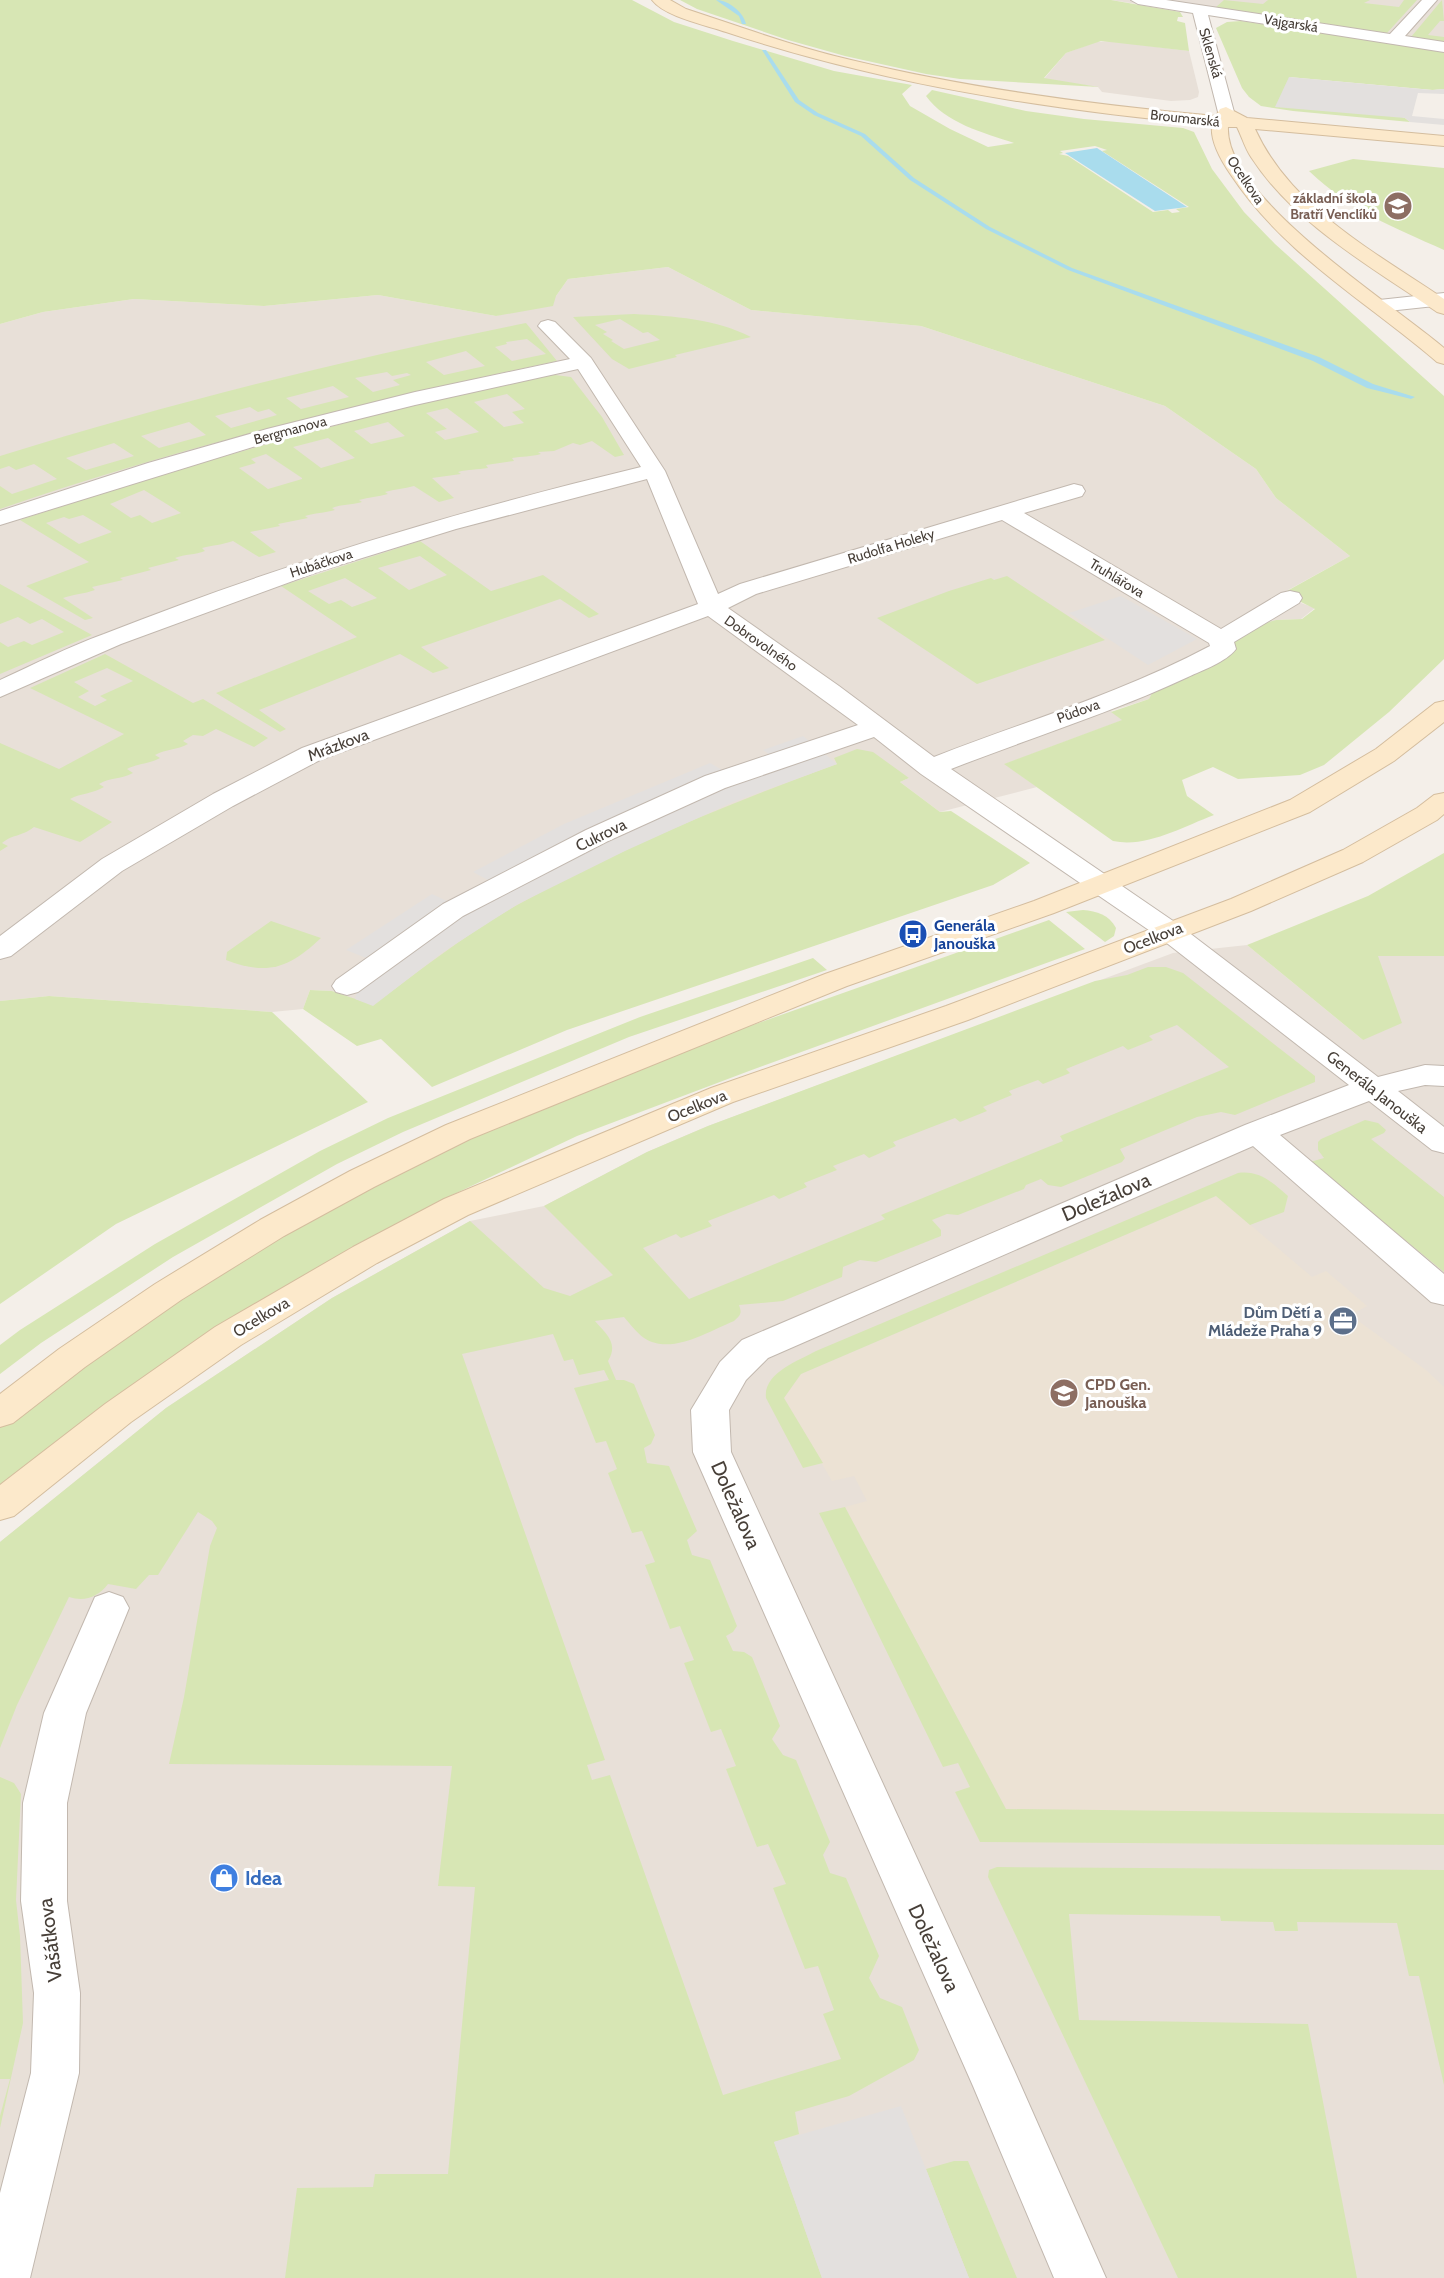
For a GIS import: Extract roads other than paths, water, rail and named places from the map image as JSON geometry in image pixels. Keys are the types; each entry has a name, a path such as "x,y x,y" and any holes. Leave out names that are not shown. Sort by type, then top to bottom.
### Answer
{"street":[{"name":"Broumarská","path":"659,0 681,12 799,51 928,80 1057,103 1224,117 1444,130"},
{"name":"Vajgarská","path":"1138,0 1205,5 1444,47"},
{"path":"1394,39 1430,0"},
{"name":"Sklenská","path":"1205,5 1224,117"},
{"name":"Broumarská","path":"1224,117 1244,124 1444,141"},
{"name":"Ocelkova","path":"1224,117 1220,132 1231,161 1266,210 1317,260 1444,358"},
{"name":"Ocelkova","path":"1244,124 1258,155 1292,197 1335,232 1440,302"},
{"path":"1258,155 1272,135 1284,131 1315,129"},
{"path":"1379,306 1440,302"},
{"name":"Dobrovolného","path":"548,326 585,362 654,471 677,521 711,608 878,726 931,768 1091,876"},
{"name":"Bergmanova","path":"0,518 169,463 313,423 447,391 585,362"},
{"name":"Hubáčkova","path":"0,689 111,640 270,580 411,534 549,495 654,471"},
{"name":"Rudolfa Holeky","path":"711,608 748,589 1074,490"},
{"name":"Truhlářova","path":"1005,512 1222,644"},
{"name":"Půdova","path":"931,768 1145,687 1200,662 1222,644 1290,598"},
{"name":"Mrázkova","path":"0,950 112,865 223,800 311,754 711,608"},
{"path":"0,1414 72,1358 196,1274 272,1228 352,1184 458,1132 1091,876 1300,806 1385,755 1444,709"},
{"name":"Cukrova","path":"347,986 453,910 596,836 715,782 878,726"},
{"name":"Ocelkova","path":"0,1506 118,1413 228,1336 365,1254 456,1207 722,1095 957,1013 1241,905 1353,856 1426,814 1444,801"},
{"name":"Generála Janouška","path":"1091,876 1169,931 1444,1143"},
{"name":"Doležalova","path":"1080,2278 997,2086 712,1452 710,1410 733,1371 755,1349 1257,1132 1372,1088 1425,1075 1444,1076"},
{"path":"1257,1132 1444,1293"},
{"name":"Vašátkova","path":"4,2278 55,2073 57,1994 44,1901 45,1803 65,1713 109,1608"}],"water":[{"path":"1097,148 1187,207 1155,211 1065,153"}],"waterway":[{"path":"719,0 741,15 744,23"},
{"path":"764,51 797,101 816,114 863,135 912,179 988,228 1070,269 1316,359 1370,386 1411,397"}],"place":[{"name":"základní škola Bratří Venclíků","path":"1398,206"},
{"name":"Generála Janouška","path":"913,934"},
{"name":"Dům Dětí a Mládeže Praha 9","path":"1343,1321"},
{"name":"CPD Gen. Janouška","path":"1064,1393"},
{"name":"Idea","path":"224,1878"}]}
